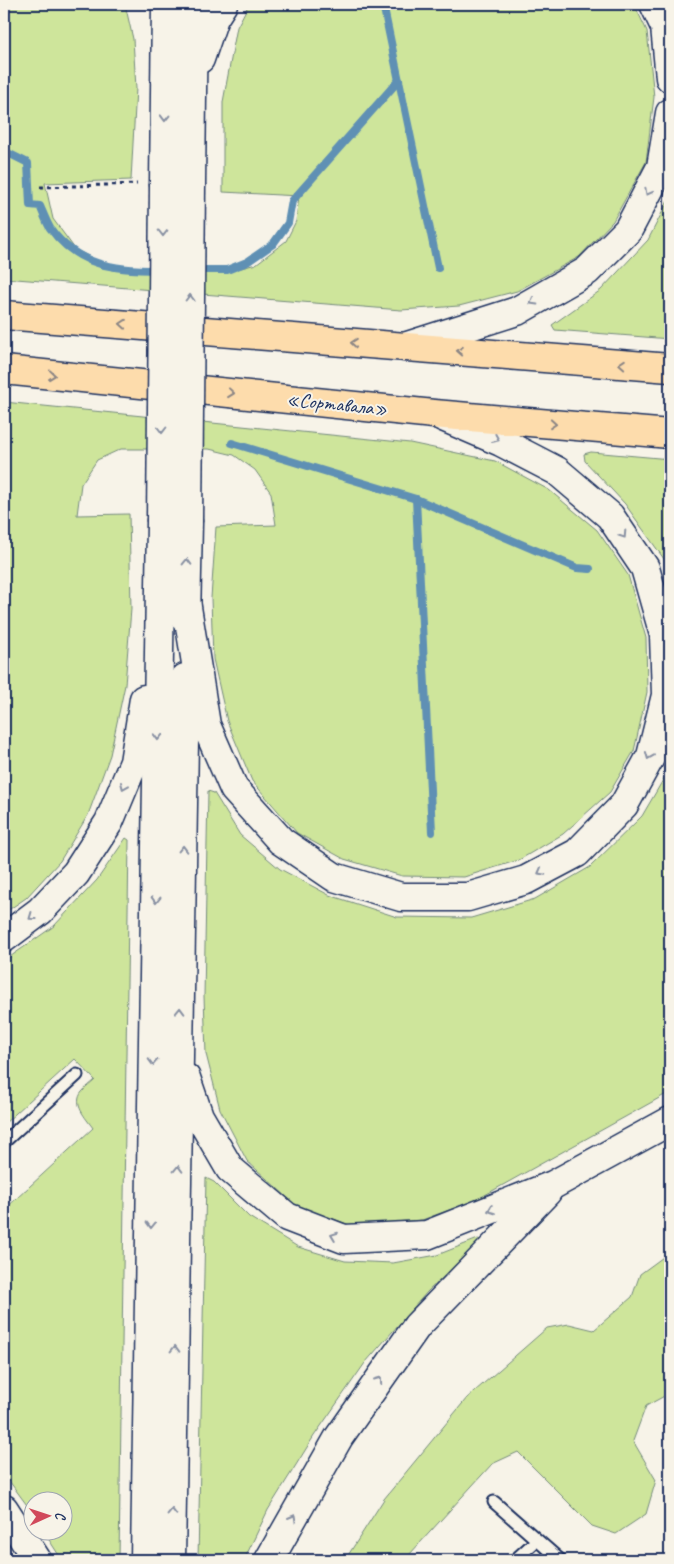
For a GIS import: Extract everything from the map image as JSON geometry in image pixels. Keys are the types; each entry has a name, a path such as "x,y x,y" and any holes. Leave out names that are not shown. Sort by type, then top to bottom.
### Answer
{"highway":[{"path":"4,315 670,368"},
{"name":"«Сортавала»","path":"4,370 434,414 670,434"}],"main road":[{"path":"147,4 165,69"},
{"path":"145,1560 160,601 166,4"},
{"path":"171,1560 188,522 193,4"},
{"path":"192,82 214,18 223,4"},
{"path":"654,4 665,27 670,78"},
{"path":"403,347 517,311 587,270 628,230 657,175 661,167 670,112"},
{"path":"186,601 206,726 234,789 281,841 334,877 401,897 468,897 526,880 576,853 624,805 650,756 666,695 664,635 645,568 610,516 557,470 501,442 434,414"},
{"path":"4,938 40,911 76,874 109,822 134,762 160,601"},
{"path":"180,1060 200,1116 230,1169 287,1217 344,1239 427,1235 553,1185 670,1121"},
{"path":"269,1560 339,1437 417,1326 553,1185"},
{"path":"4,1509 37,1560"}],"lane":[{"path":"4,1142 77,1075"},
{"path":"494,1502 560,1560"},
{"path":"515,1560 537,1540"}],"path":[{"path":"40,187 137,184"}],"green space":[{"path":"4,4 125,4 133,39 136,88 131,180 45,183 53,219 75,249 105,265 133,270 223,273 256,264 286,241 296,221 299,196 223,192 223,102 237,27 249,4 634,4 647,31 654,97 646,162 613,221 579,257 517,291 459,306 401,310 4,278"},
{"path":"670,197 670,339 555,330 552,325 601,290 648,240"},
{"path":"4,402 410,443 495,461 549,490 597,530 628,575 646,638 647,692 634,751 610,792 563,834 519,860 464,877 402,876 344,859 297,833 252,781 227,721 213,659 211,598 216,527 276,525 271,493 255,470 234,455 209,449 121,449 97,460 81,484 77,515 129,514 131,609 125,685 110,755 88,815 60,861 26,898 4,913"},
{"path":"591,452 670,459 670,582 664,559 625,504 585,461 584,454"},
{"path":"670,768 670,1092 476,1200 422,1220 350,1225 297,1206 247,1161 220,1109 206,1054 204,996 208,791 214,793 240,835 280,869 329,895 397,917 471,918 535,899 590,867 642,816"},
{"path":"126,838 129,840 119,1560 62,1560 50,1542 72,1542 72,1492 22,1492 22,1498 4,1474 4,1210 93,1128 81,1111 79,1097 95,1080 75,1059 4,1124 4,961 54,926 97,880"},
{"path":"206,1178 214,1182 249,1217 298,1247 345,1261 393,1263 437,1255 478,1239 483,1241 428,1291 365,1363 314,1436 268,1510 244,1560 198,1560"},
{"path":"670,1252 670,1393 646,1406 633,1441 656,1480 646,1514 616,1534 592,1526 518,1452 492,1464 409,1555 407,1560 345,1560 384,1499 467,1398 547,1328 569,1324 594,1330 632,1297 640,1274"}],"waterway":[{"path":"383,4 438,268"},
{"path":"194,270 227,270 247,262 273,244 288,223 292,201 399,80"},
{"path":"4,151 28,163 30,205 40,206 50,228 72,251 85,258 112,267 158,270"},
{"path":"232,443 416,499 577,568 590,569"},
{"path":"416,499 432,832"}]}
